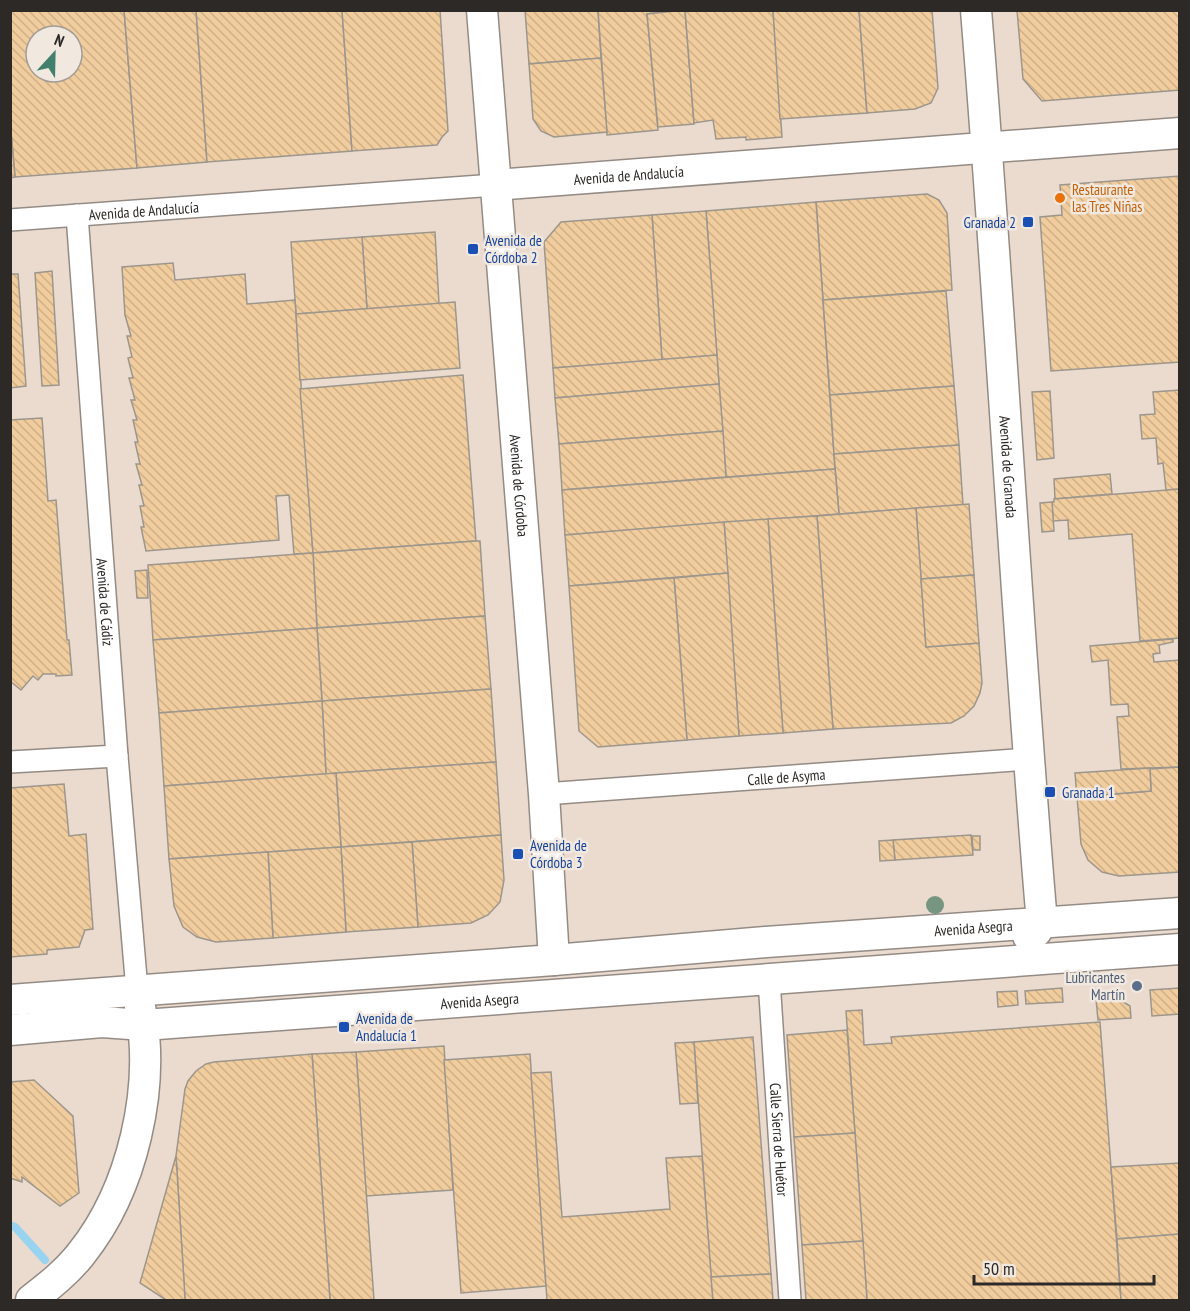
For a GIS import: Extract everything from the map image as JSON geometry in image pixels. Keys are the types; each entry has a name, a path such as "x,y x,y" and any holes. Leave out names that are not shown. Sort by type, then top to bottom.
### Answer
{"street":[{"name":"Avenida de Córdoba","path":"482,10 544,794 554,960"},
{"name":"Avenida de Granada","path":"976,10 1028,759 1042,923"},
{"name":"Avenida de Andalucía","path":"10,220 1179,133"},
{"name":"Avenida de Cádiz","path":"77,214 117,756 137,990"},
{"path":"10,762 117,756"},
{"name":"Calle de Asyma","path":"544,794 1028,759"},
{"name":"Avenida Asegra","path":"10,1000 1179,913"},
{"path":"958,966 988,945 1017,942 1036,932 1042,923"},
{"path":"766,942 769,980"},
{"name":"Avenida Asegra","path":"10,1030 102,1022 144,1025 1179,949"},
{"path":"554,960 588,993"},
{"name":"Calle Sierra de Huétor","path":"769,980 790,1300"},
{"path":"31,1300 58,1279 82,1253 104,1218 124,1177 137,1133 142,1095 144,1025 137,990"}],"shaded area":[{"path":"10,11 1179,11 1179,1300 11,1300"}],"building":[{"path":"10,10 124,10 137,168 15,177 10,121"},
{"path":"124,10 196,10 207,162 137,168"},
{"path":"196,10 342,10 352,151 207,162"},
{"path":"342,10 440,10 448,131 437,145 352,151"},
{"path":"525,10 598,10 601,58 529,64"},
{"path":"598,10 681,10 647,14 658,130 607,135"},
{"path":"685,10 694,124 658,127 647,14"},
{"path":"685,10 773,10 782,137 746,140 746,137 716,139 713,120 694,123"},
{"path":"773,10 859,10 867,113 780,119"},
{"path":"859,10 932,10 938,88 931,103 915,109 867,113"},
{"path":"1017,10 1180,10 1180,90 1042,101 1023,79"},
{"path":"601,58 607,132 554,137 541,131 533,119 529,64"},
{"path":"10,121 15,177 10,178"},
{"path":"1180,176 1180,362 1051,371 1040,217 1062,215 1060,185"},
{"path":"927,194 939,200 947,213 952,290 823,300 816,202"},
{"path":"816,202 835,469 726,477 706,211"},
{"path":"706,211 717,355 662,360 652,215"},
{"path":"652,215 662,360 553,368 544,242 561,222"},
{"path":"435,232 439,304 367,309 362,237"},
{"path":"362,237 367,309 296,314 291,242"},
{"path":"173,263 175,280 245,274 247,304 295,300 313,553 294,554 289,495 276,496 279,540 146,551 141,527 144,527 140,506 144,506 139,485 142,485 136,464 140,464 133,420 137,420 131,400 135,400 129,378 133,378 128,358 132,357 127,336 131,336 125,315 122,267"},
{"path":"52,271 59,385 42,386 35,273"},
{"path":"10,274 18,274 26,386 10,388"},
{"path":"946,291 954,386 830,395 823,300"},
{"path":"455,302 460,368 300,380 296,314"},
{"path":"717,355 719,384 555,398 553,368"},
{"path":"463,375 476,541 313,553 300,389"},
{"path":"719,384 723,431 559,444 555,398"},
{"path":"954,386 959,445 834,454 830,395"},
{"path":"1180,390 1180,489 1166,490 1163,463 1158,464 1156,438 1142,439 1140,415 1155,414 1153,392"},
{"path":"1050,391 1054,458 1037,460 1032,392"},
{"path":"42,418 48,501 56,500 72,675 43,674 38,680 33,676 21,690 10,681 10,420"},
{"path":"723,431 726,477 562,490 559,444"},
{"path":"959,445 963,505 839,514 834,454"},
{"path":"835,469 839,514 565,535 562,490"},
{"path":"1110,474 1112,494 1055,499 1054,479"},
{"path":"1180,489 1180,638 1140,641 1132,534 1069,539 1068,520 1053,521 1052,502 1054,499"},
{"path":"1052,502 1054,531 1042,532 1040,503"},
{"path":"969,504 974,575 921,579 916,508"},
{"path":"916,508 926,647 979,643 982,683 980,693 974,706 964,716 951,723 833,729 817,516"},
{"path":"817,516 833,729 783,733 768,519"},
{"path":"768,519 783,733 739,736 724,522"},
{"path":"724,522 728,573 569,586 565,535"},
{"path":"480,541 485,616 317,628 313,553"},
{"path":"313,553 317,628 153,640 148,565"},
{"path":"147,570 148,598 137,598 135,571"},
{"path":"728,573 739,736 687,740 674,578"},
{"path":"974,575 979,643 926,647 921,579"},
{"path":"674,578 687,740 598,747 579,731 569,586"},
{"path":"485,616 491,689 322,701 317,628"},
{"path":"317,628 322,701 159,713 153,640"},
{"path":"1173,639 1173,642 1159,645 1160,653 1153,654 1154,662 1180,660 1180,767 1121,769 1117,717 1129,716 1128,704 1111,705 1108,660 1092,662 1090,646"},
{"path":"491,689 496,762 326,774 322,701"},
{"path":"322,701 326,774 164,786 159,713"},
{"path":"496,762 501,835 341,847 336,773"},
{"path":"1180,767 1180,872 1119,876 1102,872 1088,860 1081,844 1077,797 1151,791 1150,769"},
{"path":"1150,768 1151,791 1077,797 1075,773"},
{"path":"336,773 341,847 169,859 164,786"},
{"path":"64,784 69,836 86,834 93,929 85,930 79,947 47,950 47,954 10,957 10,788"},
{"path":"501,835 504,880 500,902 488,915 471,923 418,927 412,842"},
{"path":"971,835 973,855 895,860 893,840"},
{"path":"972,836 980,836 980,850 973,850"},
{"path":"893,840 895,860 880,861 879,841"},
{"path":"412,842 418,927 346,932 341,847"},
{"path":"341,847 346,932 273,938 268,852"},
{"path":"268,852 273,938 216,942 197,937 183,927 174,906 169,859"},
{"path":"1062,988 1063,1002 1026,1004 1025,991"},
{"path":"1180,988 1180,1014 1152,1016 1150,990"},
{"path":"1017,991 1018,1005 998,1007 997,992"},
{"path":"1115,997 1130,1006 1131,1018 1098,1020 1096,999"},
{"path":"862,1010 864,1045 892,1043 891,1037 1100,1022 1121,1300 867,1300 846,1011"},
{"path":"847,1030 855,1133 794,1137 787,1035"},
{"path":"753,1037 771,1274 711,1277 694,1042"},
{"path":"694,1042 698,1103 680,1104 675,1043"},
{"path":"444,1046 453,1190 366,1196 356,1052"},
{"path":"356,1052 374,1300 330,1300 312,1054"},
{"path":"312,1054 330,1300 185,1300 176,1156 188,1081 196,1071 214,1062"},
{"path":"530,1054 546,1286 461,1293 444,1060"},
{"path":"551,1072 562,1217 670,1209 666,1158 702,1156 713,1300 547,1300 531,1073"},
{"path":"34,1080 73,1116 79,1193 60,1206 22,1177 22,1182 10,1178 10,1082"},
{"path":"855,1133 863,1241 802,1245 794,1137"},
{"path":"176,1156 185,1300 166,1300 140,1283"},
{"path":"1180,1163 1180,1234 1117,1239 1111,1167"},
{"path":"1180,1234 1180,1300 1121,1300 1117,1239"},
{"path":"863,1241 867,1300 806,1300 802,1245"},
{"path":"771,1274 773,1300 713,1300 711,1277"}],"waterway":[{"path":"10,1225 15,1227 45,1260"}],"place":[{"name":"Restaurante las Tres Niñas","path":"1060,198"},
{"name":"Granada 2","path":"1028,222"},
{"name":"Avenida de Córdoba 2","path":"473,249"},
{"name":"Granada 1","path":"1050,792"},
{"name":"Avenida de Córdoba 3","path":"518,854"},
{"name":"Lubricantes Martín","path":"1137,986"},
{"name":"Avenida de Andalucía 1","path":"344,1027"}]}
